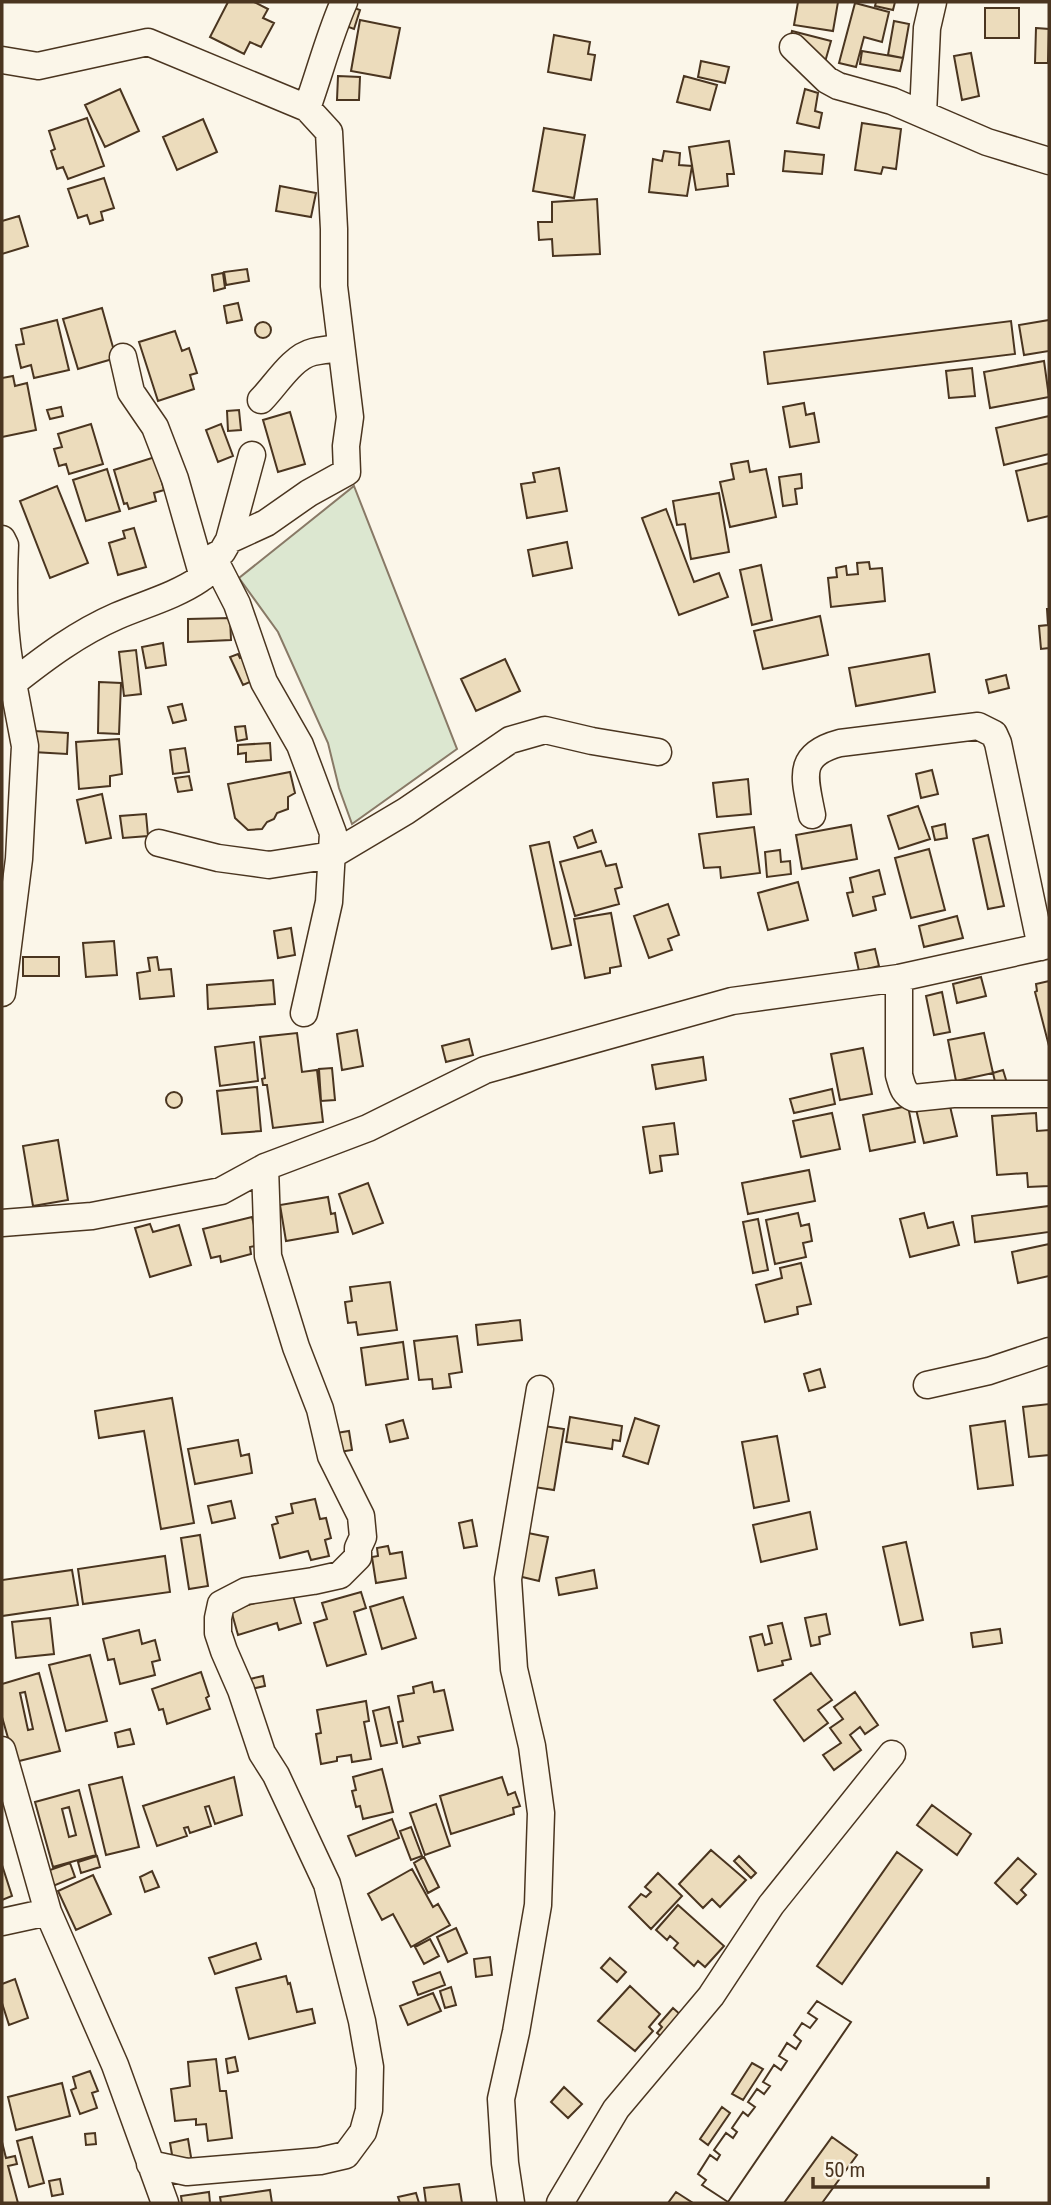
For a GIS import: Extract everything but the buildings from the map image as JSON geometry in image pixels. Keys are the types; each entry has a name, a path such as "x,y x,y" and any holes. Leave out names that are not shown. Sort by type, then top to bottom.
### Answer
{"street":[{"path":"307,108 323,65 332,28 344,2"},
{"path":"923,114 928,28 933,2"},
{"path":"2,60 38,66 148,41 307,108 329,132 334,286 350,417 346,446 347,472 309,493 215,558 177,592 114,617 63,644 7,683"},
{"path":"793,47 827,80 838,86 892,100 987,142 1049,161"},
{"path":"261,400 290,366 311,352 341,348"},
{"path":"123,357 131,392 155,427 175,479 237,604 264,682 300,746 333,833 329,902 304,1013"},
{"path":"215,558 252,455"},
{"path":"2,539 5,545 3,608 7,683 25,746 19,859 2,993"},
{"path":"2,1223 92,1216 221,1191 265,1167 368,1128 485,1070 732,1001 899,978 1045,946 998,743 994,734 987,729 978,726 954,728 824,747 813,754 807,767 806,782 812,815"},
{"path":"159,843 218,858 269,865 332,855 406,811 510,740 545,730 658,752"},
{"path":"899,978 899,1075 902,1088 908,1096 1049,1094"},
{"path":"150,2164 187,2172 320,2161 346,2155 363,2132 369,2110 370,2067 362,2021 327,1884 276,1775 262,1753 218,1633 221,1604 246,1591 340,1575 358,1557 358,1548 363,1537 361,1516 331,1456 320,1409 296,1347 268,1256 265,1167"},
{"path":"927,1385 989,1371 1049,1351"},
{"path":"511,2203 505,2164 501,2099 516,2032 538,1905 541,1813 532,1746 514,1669 508,1579 540,1389"},
{"path":"2,1750 48,1912 115,2065 164,2199 187,2172"},
{"path":"560,2203 616,2109 711,1996 771,1906 892,1754"},
{"path":"2,1922 48,1912"}],"green space":[{"path":"354,486 457,749 352,824 339,788 328,743 278,632 239,578"}]}
